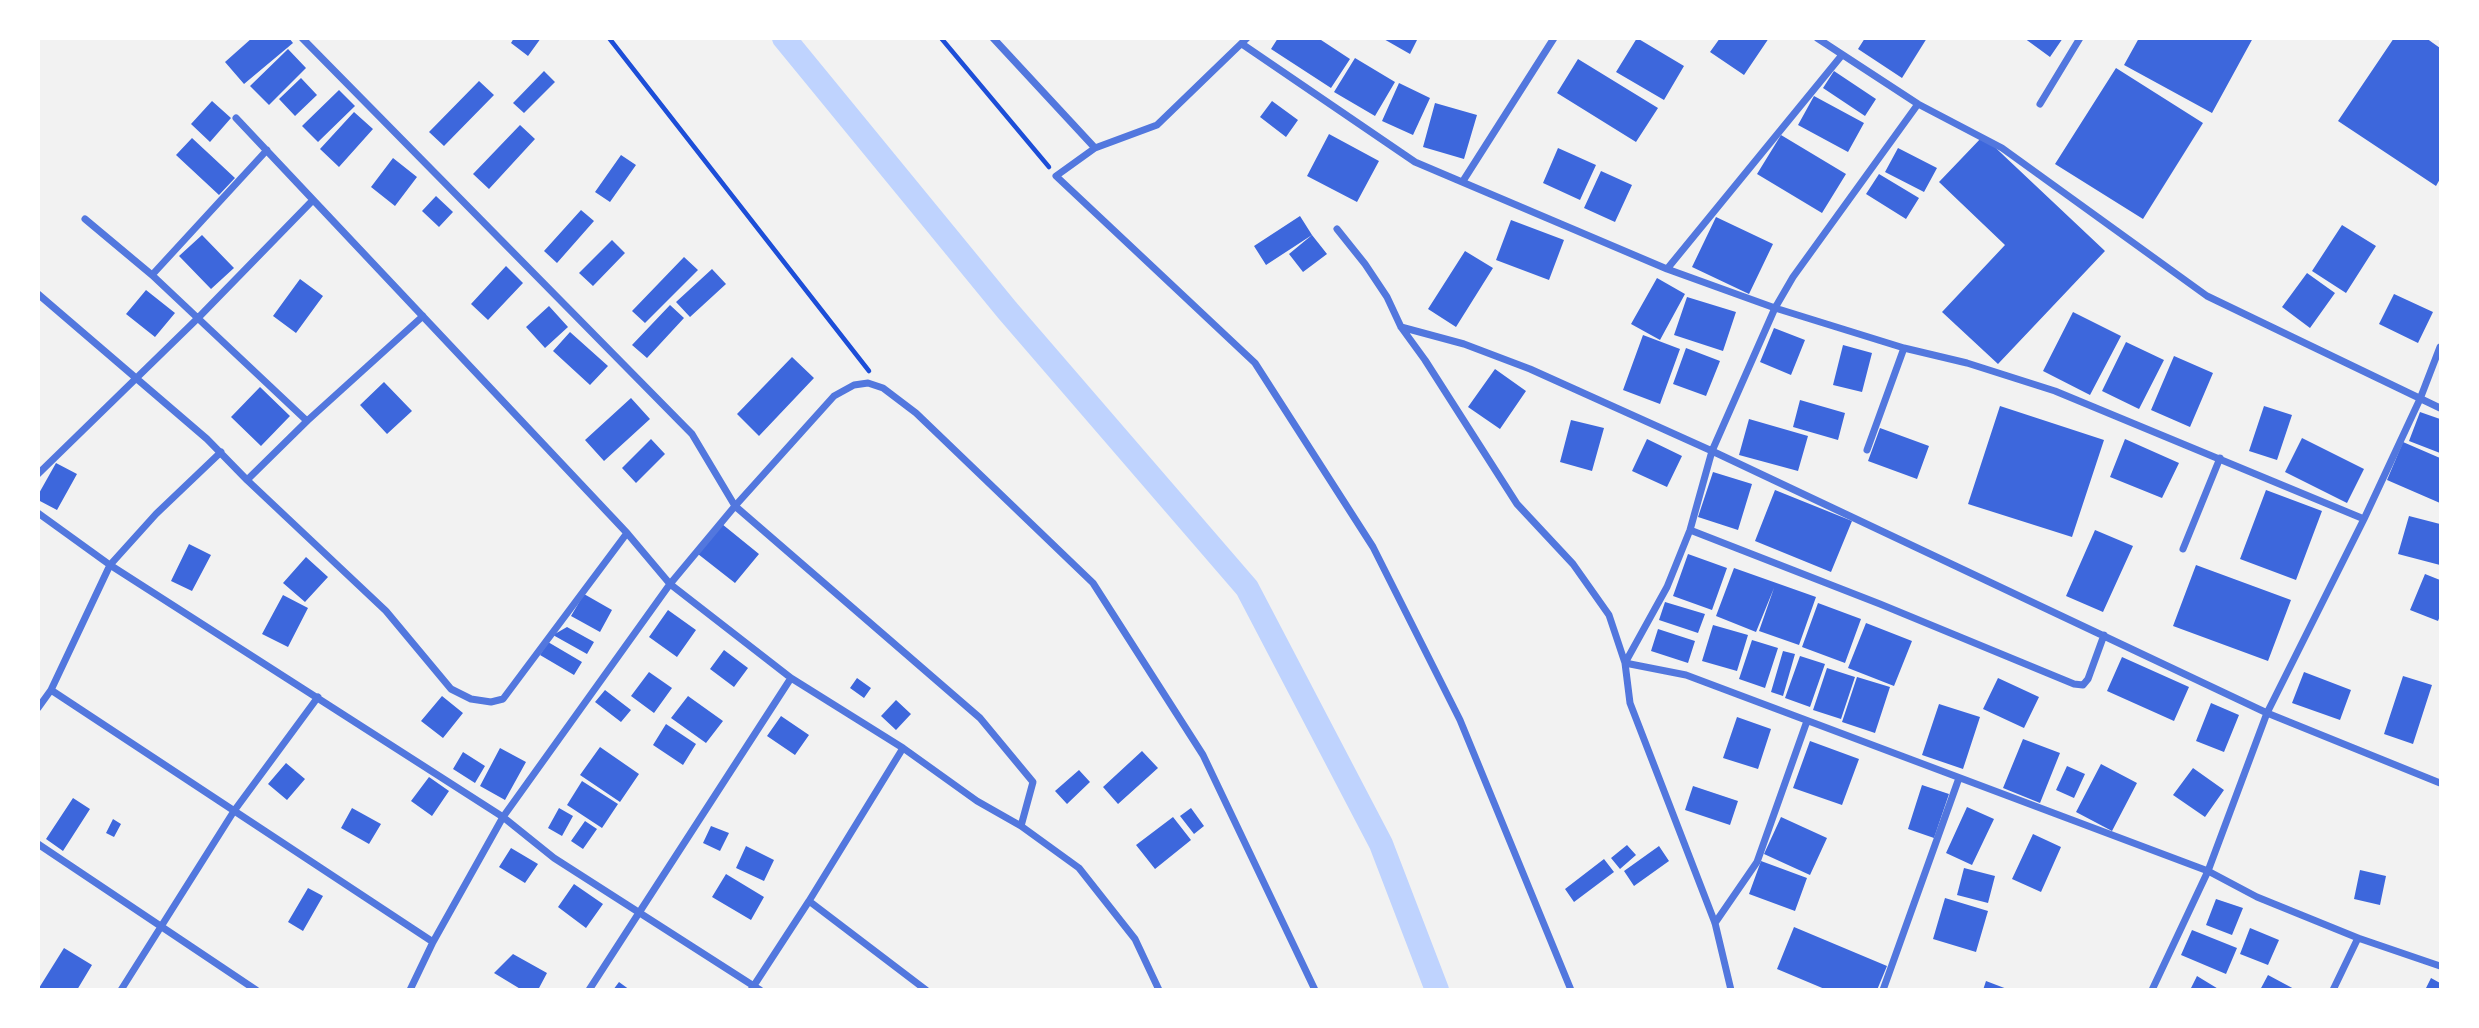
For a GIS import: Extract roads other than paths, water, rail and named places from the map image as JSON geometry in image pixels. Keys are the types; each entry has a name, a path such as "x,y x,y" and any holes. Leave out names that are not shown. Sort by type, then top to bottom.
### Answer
{"street":[{"path":"302,38 692,434 735,506 979,718 1033,782 1021,826"},
{"path":"993,38 1095,148"},
{"path":"1463,181 1554,38"},
{"path":"1816,38 1918,104 2002,148 2207,296 2441,408"},
{"path":"2040,104 2080,38"},
{"path":"1571,989 1460,720 1373,547 1255,363 1056,176 1095,148 1157,125 1245,41 1415,162 1667,269 1775,308 2055,391 2364,519"},
{"path":"1667,269 1842,55"},
{"path":"1625,663 1667,587 1690,530 1712,452 1775,308 1793,277 1918,104"},
{"path":"236,118 626,533 670,584 792,678 904,748 977,802 1021,826 1079,867 1135,939 1159,989"},
{"path":"152,275 267,150"},
{"path":"38,474 138,379 313,200"},
{"path":"85,219 152,275 307,421"},
{"path":"1337,229 1387,297 1401,327 1517,504 1573,564 1609,615 1625,663 1630,703 1714,923 1731,989"},
{"path":"38,294 221,452 247,480 386,611 450,690 471,699 491,702 503,699 626,533"},
{"path":"247,480 307,421 423,316"},
{"path":"1401,327 1464,344 1530,369 2267,713 2441,783"},
{"path":"2152,989 2208,871 2267,713 2364,519 2441,347"},
{"path":"1867,450 1904,348"},
{"path":"410,989 433,942 503,817 670,584 735,506 834,396 855,385 868,383 883,388 915,413 1093,583 1203,755 1315,989"},
{"path":"38,708 51,690 110,565 156,514 221,452"},
{"path":"2183,549 2220,458"},
{"path":"38,513 110,565 503,817 554,858 755,988 904,748"},
{"path":"1690,530 2074,684 2083,685 2088,680 2104,635"},
{"path":"1625,663 1686,675 2208,871 2257,897 2358,938 2441,966"},
{"path":"589,989 792,678"},
{"path":"51,690 433,942"},
{"path":"121,989 234,811 318,697"},
{"path":"1714,923 1757,862 1807,722"},
{"path":"1883,989 1958,778"},
{"path":"38,844 256,989"},
{"path":"809,901 926,989"},
{"path":"2333,989 2358,938"}],"waterway":[{"path":"784,38 1007,310 1247,588 1381,844 1437,990"}]}
